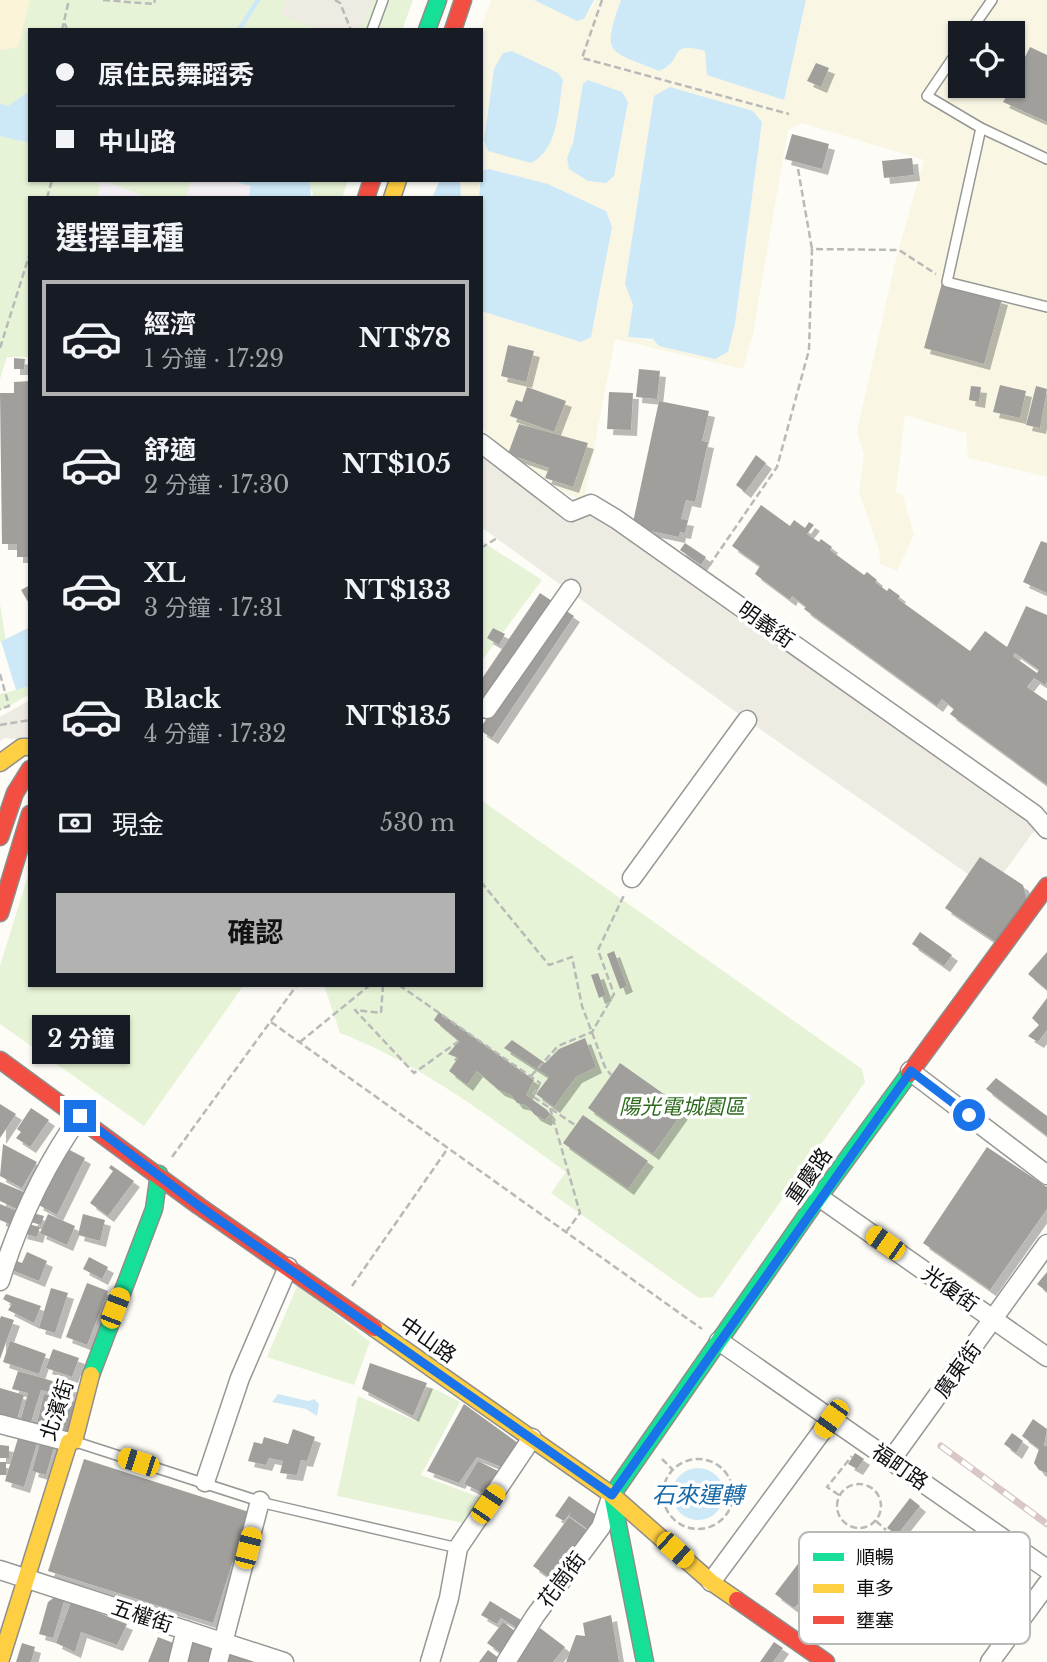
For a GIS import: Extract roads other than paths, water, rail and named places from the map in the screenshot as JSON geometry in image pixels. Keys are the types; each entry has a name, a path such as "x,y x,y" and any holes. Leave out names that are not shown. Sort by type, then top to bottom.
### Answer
{"street":[{"path":"428,28 438,0"},
{"path":"454,28 463,0"},
{"name":"明義街","path":"483,445 571,512 591,503 1034,814 1047,830"},
{"path":"487,709 571,589"},
{"path":"632,878 747,720"},
{"path":"0,763 22,747 28,747"},
{"path":"2,832 14,796 28,772"},
{"path":"0,913 28,821"},
{"name":"重慶路","path":"612,1495 819,1197 1044,896"},
{"name":"中山路","path":"0,1060 288,1268 612,1495 711,1582 799,1643"},
{"path":"911,1071 1047,1175"},
{"path":"0,1281 9,1250 55,1151 80,1116"},
{"name":"北濱街","path":"0,1662 24,1578 71,1442 96,1357 154,1209 159,1174"},
{"name":"光復街","path":"819,1197 1047,1357"},
{"name":"廣東街","path":"891,1460 1047,1244"},
{"path":"205,1482 240,1378 288,1268"},
{"name":"福町路","path":"719,1341 994,1532"},
{"path":"711,1582 831,1419"},
{"path":"0,1424 71,1442"},
{"path":"430,1662 450,1598 458,1548 533,1438"},
{"path":"612,1495 645,1662"},
{"name":"花崗街","path":"506,1662 535,1616 601,1527 612,1495"},
{"path":"218,1662 260,1501"},
{"name":"福町路","path":"1030,1557 1047,1569"},
{"name":"五權街","path":"0,1570 225,1640 284,1662"},
{"path":"1030,1607 1047,1584"},
{"path":"178,1662 186,1630"},
{"name":"中山路","path":"800,1644 826,1662"},
{"path":"990,1662 1003,1644"}],"lane":[{"path":"373,28 383,0"},
{"path":"978,21 992,0"},
{"path":"948,65 927,96 981,128 1047,159"},
{"path":"981,128 947,282 1047,307"},
{"path":"71,1442 260,1501 458,1548"}],"water":[{"path":"534,0 594,0 584,19 577,21"},
{"path":"621,0 806,0 784,100 707,75 705,51 693,48 680,50 667,67 659,71 619,54 613,49 611,32"},
{"path":"512,51 558,73 563,80 552,138 540,157 531,163 488,151 484,140 494,69 503,53"},
{"path":"588,80 622,92 628,102 614,176 606,183 588,181 569,169 567,158 573,143 583,84"},
{"path":"670,87 753,111 762,122 735,324 728,352 715,359 659,346 653,339 628,337 633,305 625,284 654,96"},
{"path":"28,92 28,143 0,136 0,104 8,106"},
{"path":"489,169 548,184 606,211 612,227 591,337 581,342 483,312 483,196 479,196 483,170"},
{"path":"236,182 309,182 311,196 248,196 251,186"},
{"path":"439,182 460,182 461,196 433,196"},
{"path":"28,628 28,687 0,694 0,642"},
{"path":"278,1394 308,1401 314,1399 319,1404 317,1416 306,1409 272,1402"},
{"name":"石來運轉","path":"698,1468 717,1475 724,1494 717,1513 698,1520 679,1513 672,1494 679,1475"}],"waterway":[{"path":"240,28 258,0"}],"railway":[{"path":"941,1446 1047,1524"}],"park label":[{"name":"陽光電城園區","path":"682,1107"}]}
